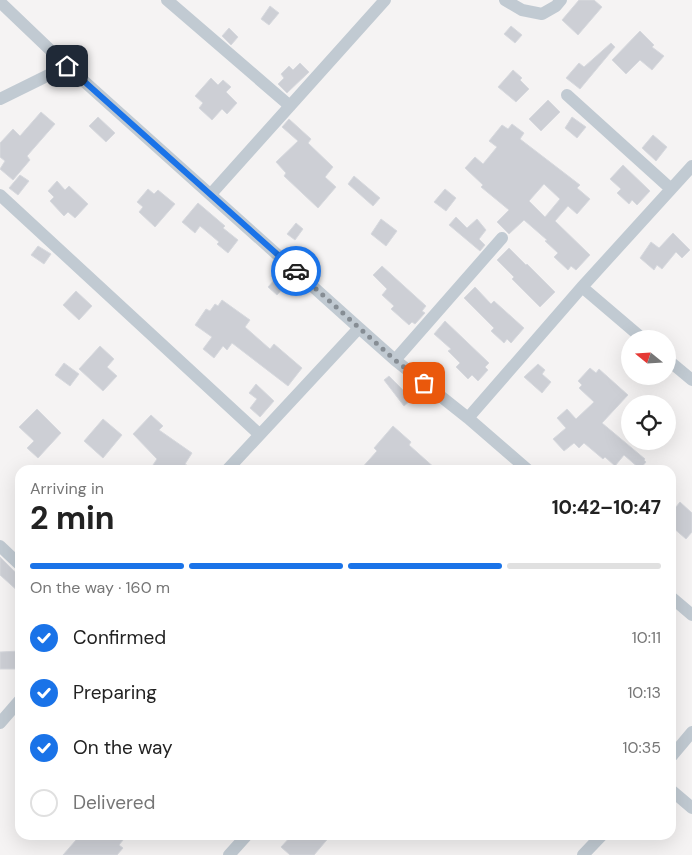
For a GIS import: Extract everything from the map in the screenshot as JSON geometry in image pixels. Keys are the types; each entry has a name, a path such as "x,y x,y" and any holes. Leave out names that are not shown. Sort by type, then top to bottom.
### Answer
{"street":[{"path":"167,0 290,106"},
{"path":"211,194 384,0"},
{"path":"505,0 522,10 542,14 556,6 561,0"},
{"path":"0,2 67,66 395,360 468,418 522,465"},
{"path":"0,99 67,66"},
{"path":"567,95 671,189"},
{"path":"468,418 582,287 692,166"},
{"path":"0,195 259,434"},
{"path":"395,360 502,238"},
{"path":"582,287 632,330"},
{"path":"231,465 359,328"},
{"path":"676,367 692,380"},
{"path":"0,546 15,561"},
{"path":"676,601 692,615"},
{"path":"0,723 15,706"},
{"path":"676,751 692,732"},
{"path":"676,794 692,808"},
{"path":"229,855 242,840"},
{"path":"583,855 597,840"}],"building":[{"path":"579,0 594,0 602,7 578,35 562,20"},
{"path":"270,6 279,13 269,25 261,19"},
{"path":"511,26 522,35 515,43 504,34"},
{"path":"229,28 238,37 231,45 222,36"},
{"path":"640,31 654,45 652,47 664,56 652,70 640,60 626,74 612,60"},
{"path":"611,43 615,47 580,89 566,78 579,63 584,67"},
{"path":"300,63 309,72 287,93 278,84 284,78 281,74 289,66 293,70"},
{"path":"513,70 522,78 520,80 529,89 516,102 498,87"},
{"path":"211,78 218,85 223,80 231,87 226,92 237,103 227,114 222,109 212,120 199,108 203,103 195,96"},
{"path":"548,100 560,112 541,131 529,119"},
{"path":"41,112 55,124 27,156 30,160 13,180 0,169 5,161 0,157 0,143 13,129 20,136"},
{"path":"98,117 115,133 106,142 89,126"},
{"path":"572,117 586,127 577,138 565,128"},
{"path":"289,119 311,139 308,143 333,167 325,177 336,187 318,208 284,176 286,173 276,162 298,141 282,127"},
{"path":"512,124 524,133 520,139 580,185 577,188 590,199 577,214 568,206 555,221 590,255 576,270 571,266 568,270 554,257 558,253 545,241 547,240 524,220 509,234 497,222 509,210 481,187 483,185 465,168 475,157 483,164 497,147 489,141 502,125 508,129","holes":["544,184 560,199 545,217 529,201"]},
{"path":"653,135 667,147 656,161 642,148"},
{"path":"623,165 650,191 637,205 632,200 629,204 617,193 621,189 610,179"},
{"path":"20,175 29,181 18,195 9,188"},
{"path":"354,176 380,198 373,206 348,184"},
{"path":"57,181 65,190 69,186 88,204 75,218 68,212 64,216 50,201 54,197 48,191"},
{"path":"148,189 154,194 158,190 175,204 155,227 139,212 143,207 137,202"},
{"path":"445,189 456,198 446,211 434,202"},
{"path":"198,203 238,240 228,253 217,244 219,242 200,226 195,233 182,222"},
{"path":"456,217 467,228 477,219 486,230 479,239 485,245 480,251 449,225"},
{"path":"381,219 397,231 386,246 371,234"},
{"path":"296,223 303,229 295,240 287,234"},
{"path":"673,233 690,250 682,258 676,252 662,269 657,265 654,270 640,258 651,242 659,248"},
{"path":"38,246 51,254 44,264 31,255"},
{"path":"509,248 555,292 540,307 512,279 514,277 497,260"},
{"path":"382,266 426,306 422,311 425,313 415,324 412,322 409,325 391,309 394,306 382,295 387,289 373,275"},
{"path":"277,277 286,285 277,295 268,287"},
{"path":"475,287 491,304 494,301 524,328 511,343 507,339 504,343 491,331 494,328 464,298"},
{"path":"76,291 92,306 79,320 63,305"},
{"path":"222,300 250,320 245,327 270,349 274,344 302,368 288,386 232,343 227,350 223,346 214,358 203,349 212,337 195,325 206,309 210,311 215,304 218,306"},
{"path":"445,321 489,363 485,367 488,370 478,381 472,375 468,379 456,367 460,363 448,351 451,349 434,334"},
{"path":"100,346 114,359 107,367 117,376 103,391 79,369"},
{"path":"64,363 79,374 70,386 55,375"},
{"path":"538,364 545,370 542,374 551,382 542,393 524,377"},
{"path":"590,368 596,373 599,369 628,395 621,395 621,403 602,423 621,439 621,450 634,450 645,459 646,462 643,465 635,465 624,455 614,465 605,457 603,459 584,443 579,448 574,443 564,451 553,439 566,428 557,418 567,409 576,419 594,402 579,388 582,385 578,381"},
{"path":"389,376 412,399 404,406 384,380"},
{"path":"256,384 274,401 260,417 250,408 257,399 249,393"},
{"path":"37,409 61,433 38,458 27,448 34,441 19,427"},
{"path":"151,415 163,426 159,430 192,453 185,464 186,465 153,465 157,459 133,434"},
{"path":"103,419 122,435 103,458 84,441"},
{"path":"393,426 411,442 409,445 431,465 364,465 377,451 374,448"},
{"path":"680,502 692,513 692,532 686,539 676,530 676,507"},
{"path":"0,557 15,572 15,588 0,575"},
{"path":"15,651 15,669 0,669 0,652"},
{"path":"76,840 123,840 119,845 123,848 117,855 63,855"},
{"path":"287,840 327,840 314,855 290,855 281,847"}],"way so far":[{"path":"296,271 395,360 424,383"}],"route":[{"path":"67,66 296,271"}]}
